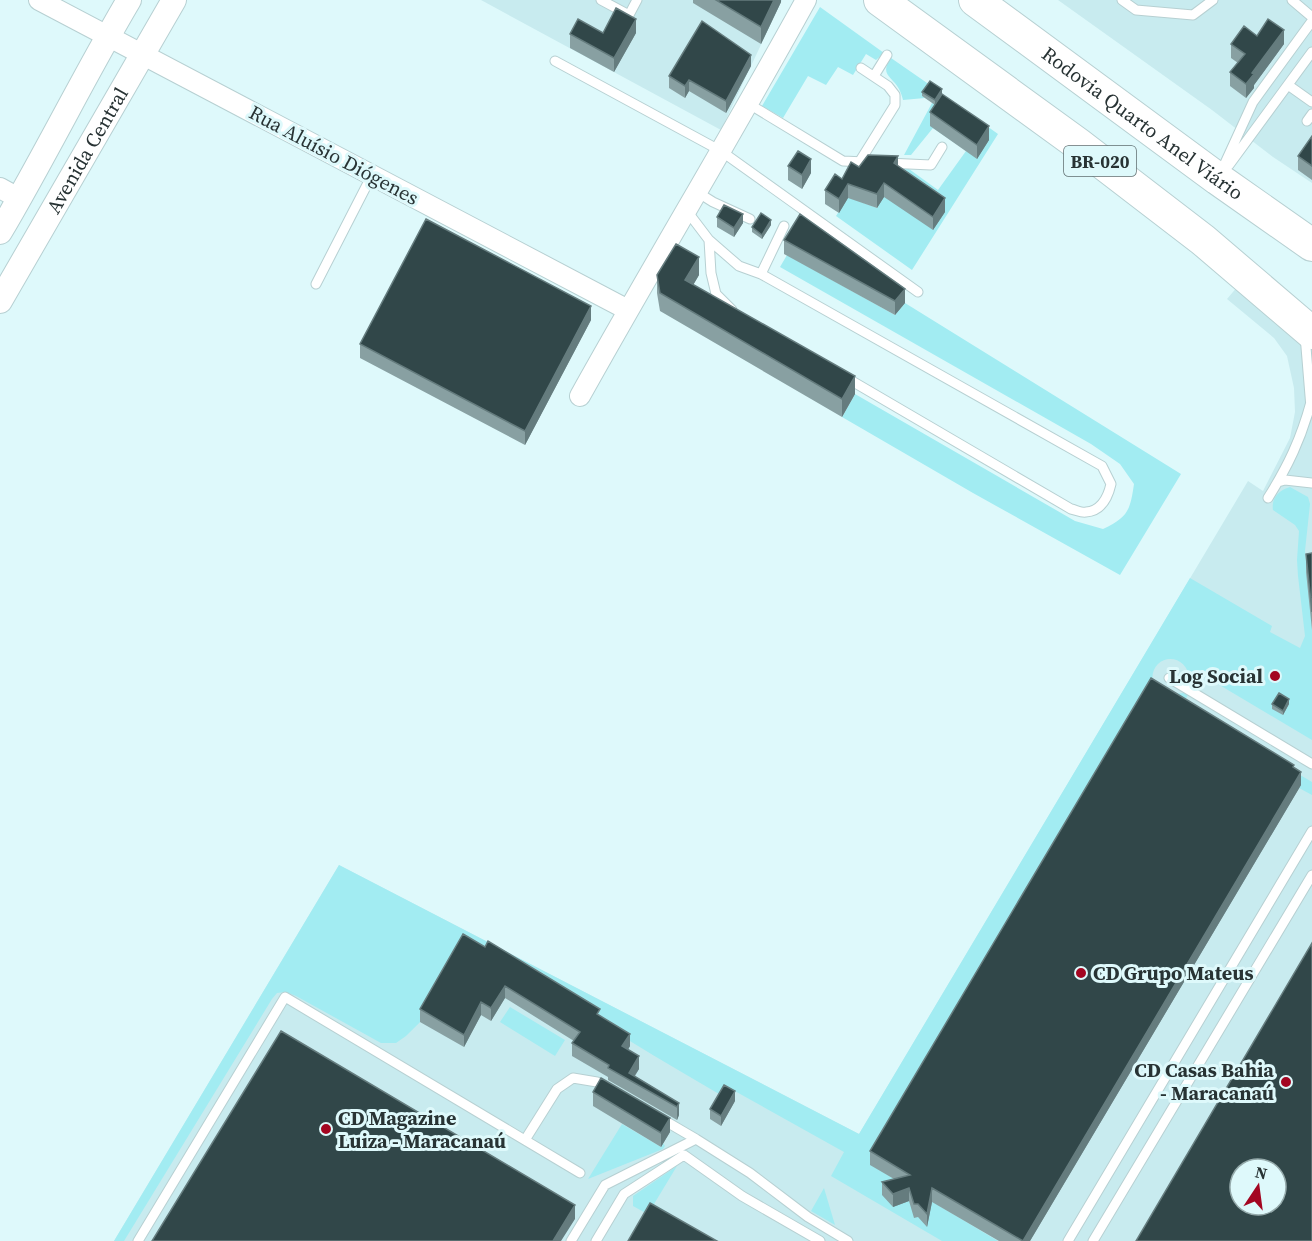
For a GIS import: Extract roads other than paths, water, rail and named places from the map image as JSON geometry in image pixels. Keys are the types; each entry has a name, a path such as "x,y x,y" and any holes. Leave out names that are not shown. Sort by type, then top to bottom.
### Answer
{"highway":[{"name":"BR-020","path":"880,0 1077,144 1203,240 1308,330"},
{"name":"Rodovia Quarto Anel Viário","path":"975,0 1218,179 1312,245"}],"street":[{"name":"Rua Aluísio Diógenes","path":"39,0 628,310"},
{"name":"Avenida Central","path":"0,232 10,194 129,0"},
{"name":"Avenida Central","path":"0,301 174,0"},
{"path":"580,396 749,104 806,0"}],"lane":[{"path":"601,0 628,15 637,0"},
{"path":"1122,0 1137,10 1192,15 1213,0"},
{"path":"1218,179 1252,102 1312,19 1292,0"},
{"path":"1218,179 1312,52"},
{"path":"874,76 887,55"},
{"path":"555,61 722,151 918,292"},
{"path":"860,161 895,105 894,95 888,86 861,68"},
{"path":"1288,85 1312,102"},
{"path":"749,104 843,161 931,165 942,147"},
{"path":"316,284 372,175"},
{"path":"697,192 750,219"},
{"path":"687,211 709,240 739,266 761,274 1102,466 1111,484 1108,496 1100,507 1086,512 1071,509 837,373"},
{"path":"761,274 784,226"},
{"path":"709,240 711,273 716,294 738,314"},
{"path":"1308,330 1312,418"},
{"path":"1268,498 1287,466 1304,428 1311,402"},
{"path":"1278,482 1285,480 1312,483"},
{"path":"1169,678 1312,764"},
{"path":"1068,1241 1312,831"},
{"path":"1094,1241 1312,875"},
{"path":"138,1241 285,997 580,1173"},
{"path":"525,1140 557,1089 573,1078 597,1082 617,1094"},
{"path":"647,1110 750,1173 808,1217 848,1241"},
{"path":"571,1241 605,1185 696,1139"},
{"path":"596,1241 624,1194 684,1155 742,1196 820,1241"},
{"path":"826,1241 832,1232"}],"place":[{"name":"Log Social","path":"1275,676"},
{"name":"CD Grupo Mateus","path":"1081,973"},
{"name":"CD Casas Bahia - Maracanaú","path":"1286,1082"},
{"name":"CD Magazine Luiza - Maracanaú","path":"326,1129"}]}
